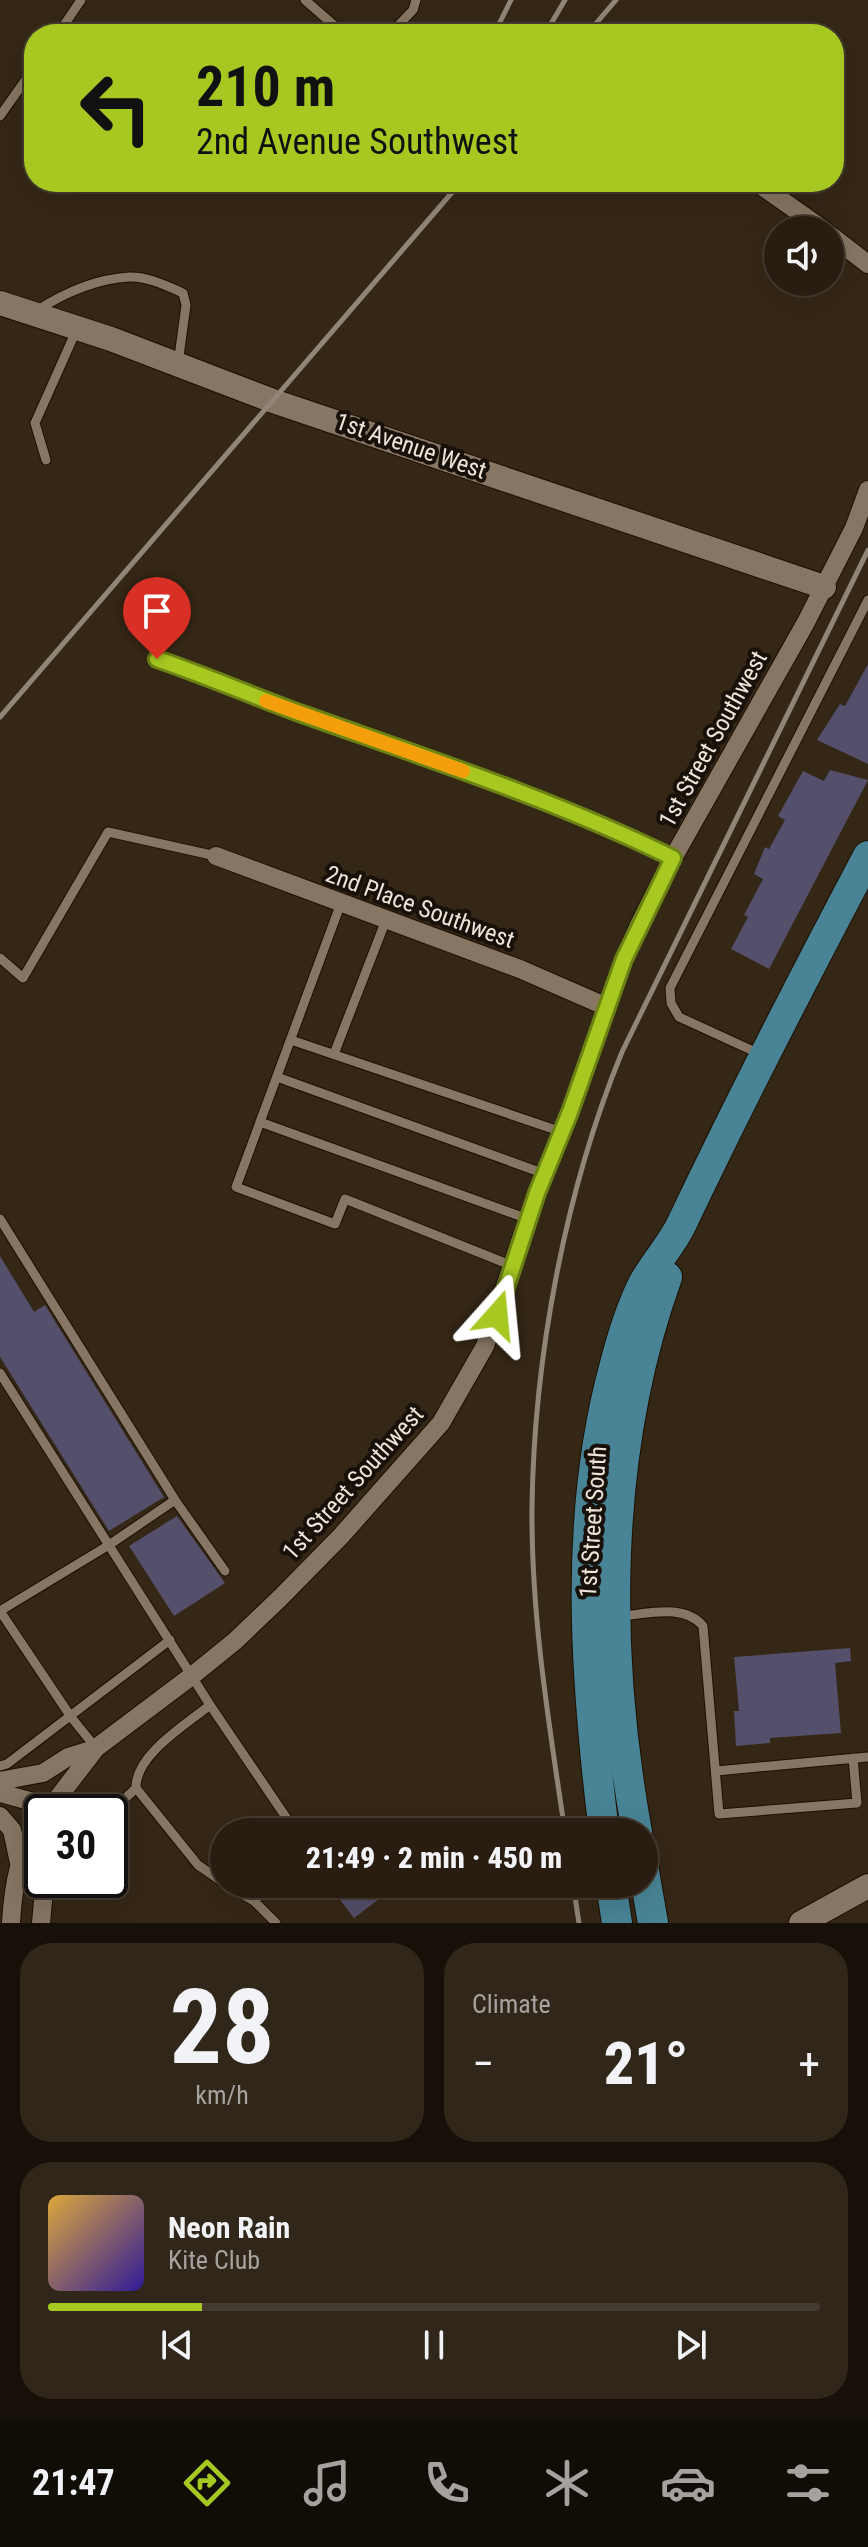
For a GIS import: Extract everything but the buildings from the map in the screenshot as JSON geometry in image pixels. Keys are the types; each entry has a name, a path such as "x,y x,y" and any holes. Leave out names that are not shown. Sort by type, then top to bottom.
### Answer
{"main road":[{"name":"1st Street South","path":"602,1818 589,1692 587,1568 593,1477 602,1419 627,1366 679,1229 868,856"},
{"name":"1st Street South","path":"627,1366 617,1616 621,1722 634,1818"},
{"path":"613,1898 617,1923"},
{"path":"649,1898 653,1923"}],"street":[{"path":"770,192 804,216"},
{"path":"844,246 868,264"},
{"name":"1st Avenue West","path":"0,303 178,364 273,401 824,587"},
{"name":"1st Street Southwest","path":"62,1794 96,1748 235,1641 341,1536 441,1423 480,1356 528,1219 640,923 824,587 854,528 868,490"},
{"path":"157,659 537,798 611,828 673,858"},
{"name":"2nd Place Southwest","path":"216,856 542,978 607,1007"},
{"path":"0,1781 43,1773 68,1757 96,1748"},
{"path":"0,1793 24,1802"},
{"path":"0,1816 12,1830 19,1863"},
{"name":"1st Street Southwest","path":"12,1893 24,1854"},
{"path":"801,1923 868,1886"},
{"path":"0,1919 12,1893"},
{"path":"11,1923 12,1893"},
{"path":"41,1920 43,1898"}],"lane":[{"path":"65,24 81,0"},
{"path":"305,0 333,24"},
{"path":"400,24 413,10 416,0"},
{"path":"0,116 24,82"},
{"path":"32,313 65,292 114,280 131,277 172,288 183,293 186,305 178,364"},
{"path":"46,460 35,423 77,328"},
{"path":"765,1056 679,1017 671,1003 670,988 867,599"},
{"path":"0,958 23,978 108,832 216,856"},
{"path":"341,903 236,1187 335,1224 345,1199 513,1266"},
{"path":"334,1054 386,920"},
{"path":"291,1040 562,1132"},
{"path":"277,1077 545,1174"},
{"path":"260,1122 528,1219"},
{"path":"0,1219 175,1500 225,1571"},
{"path":"0,1373 210,1705 287,1818"},
{"path":"96,1748 71,1717 0,1611 109,1545 175,1500"},
{"path":"617,1616 684,1612 697,1618 703,1626 719,1814 857,1803 853,1758"},
{"path":"0,1766 71,1717 170,1640"},
{"path":"128,1796 136,1788 139,1770 147,1758 210,1705"},
{"path":"716,1771 868,1757"},
{"path":"136,1788 198,1865 210,1873"},
{"path":"41,1920 49,1898"},
{"path":"249,1898 276,1923"},
{"path":"254,1901 257,1898"}],"railway":[{"path":"499,24 511,0"},
{"path":"551,24 565,0"},
{"path":"596,24 616,0"},
{"path":"0,717 452,192"},
{"path":"563,1818 534,1589 532,1507 534,1450 546,1334 569,1218 584,1161 622,1052 868,550"},
{"path":"575,1898 579,1923"}],"slow traffic":[{"path":"266,701 463,771"}],"route":[{"path":"157,659 585,816 673,858 624,959 570,1112 537,1193 497,1315"}]}
